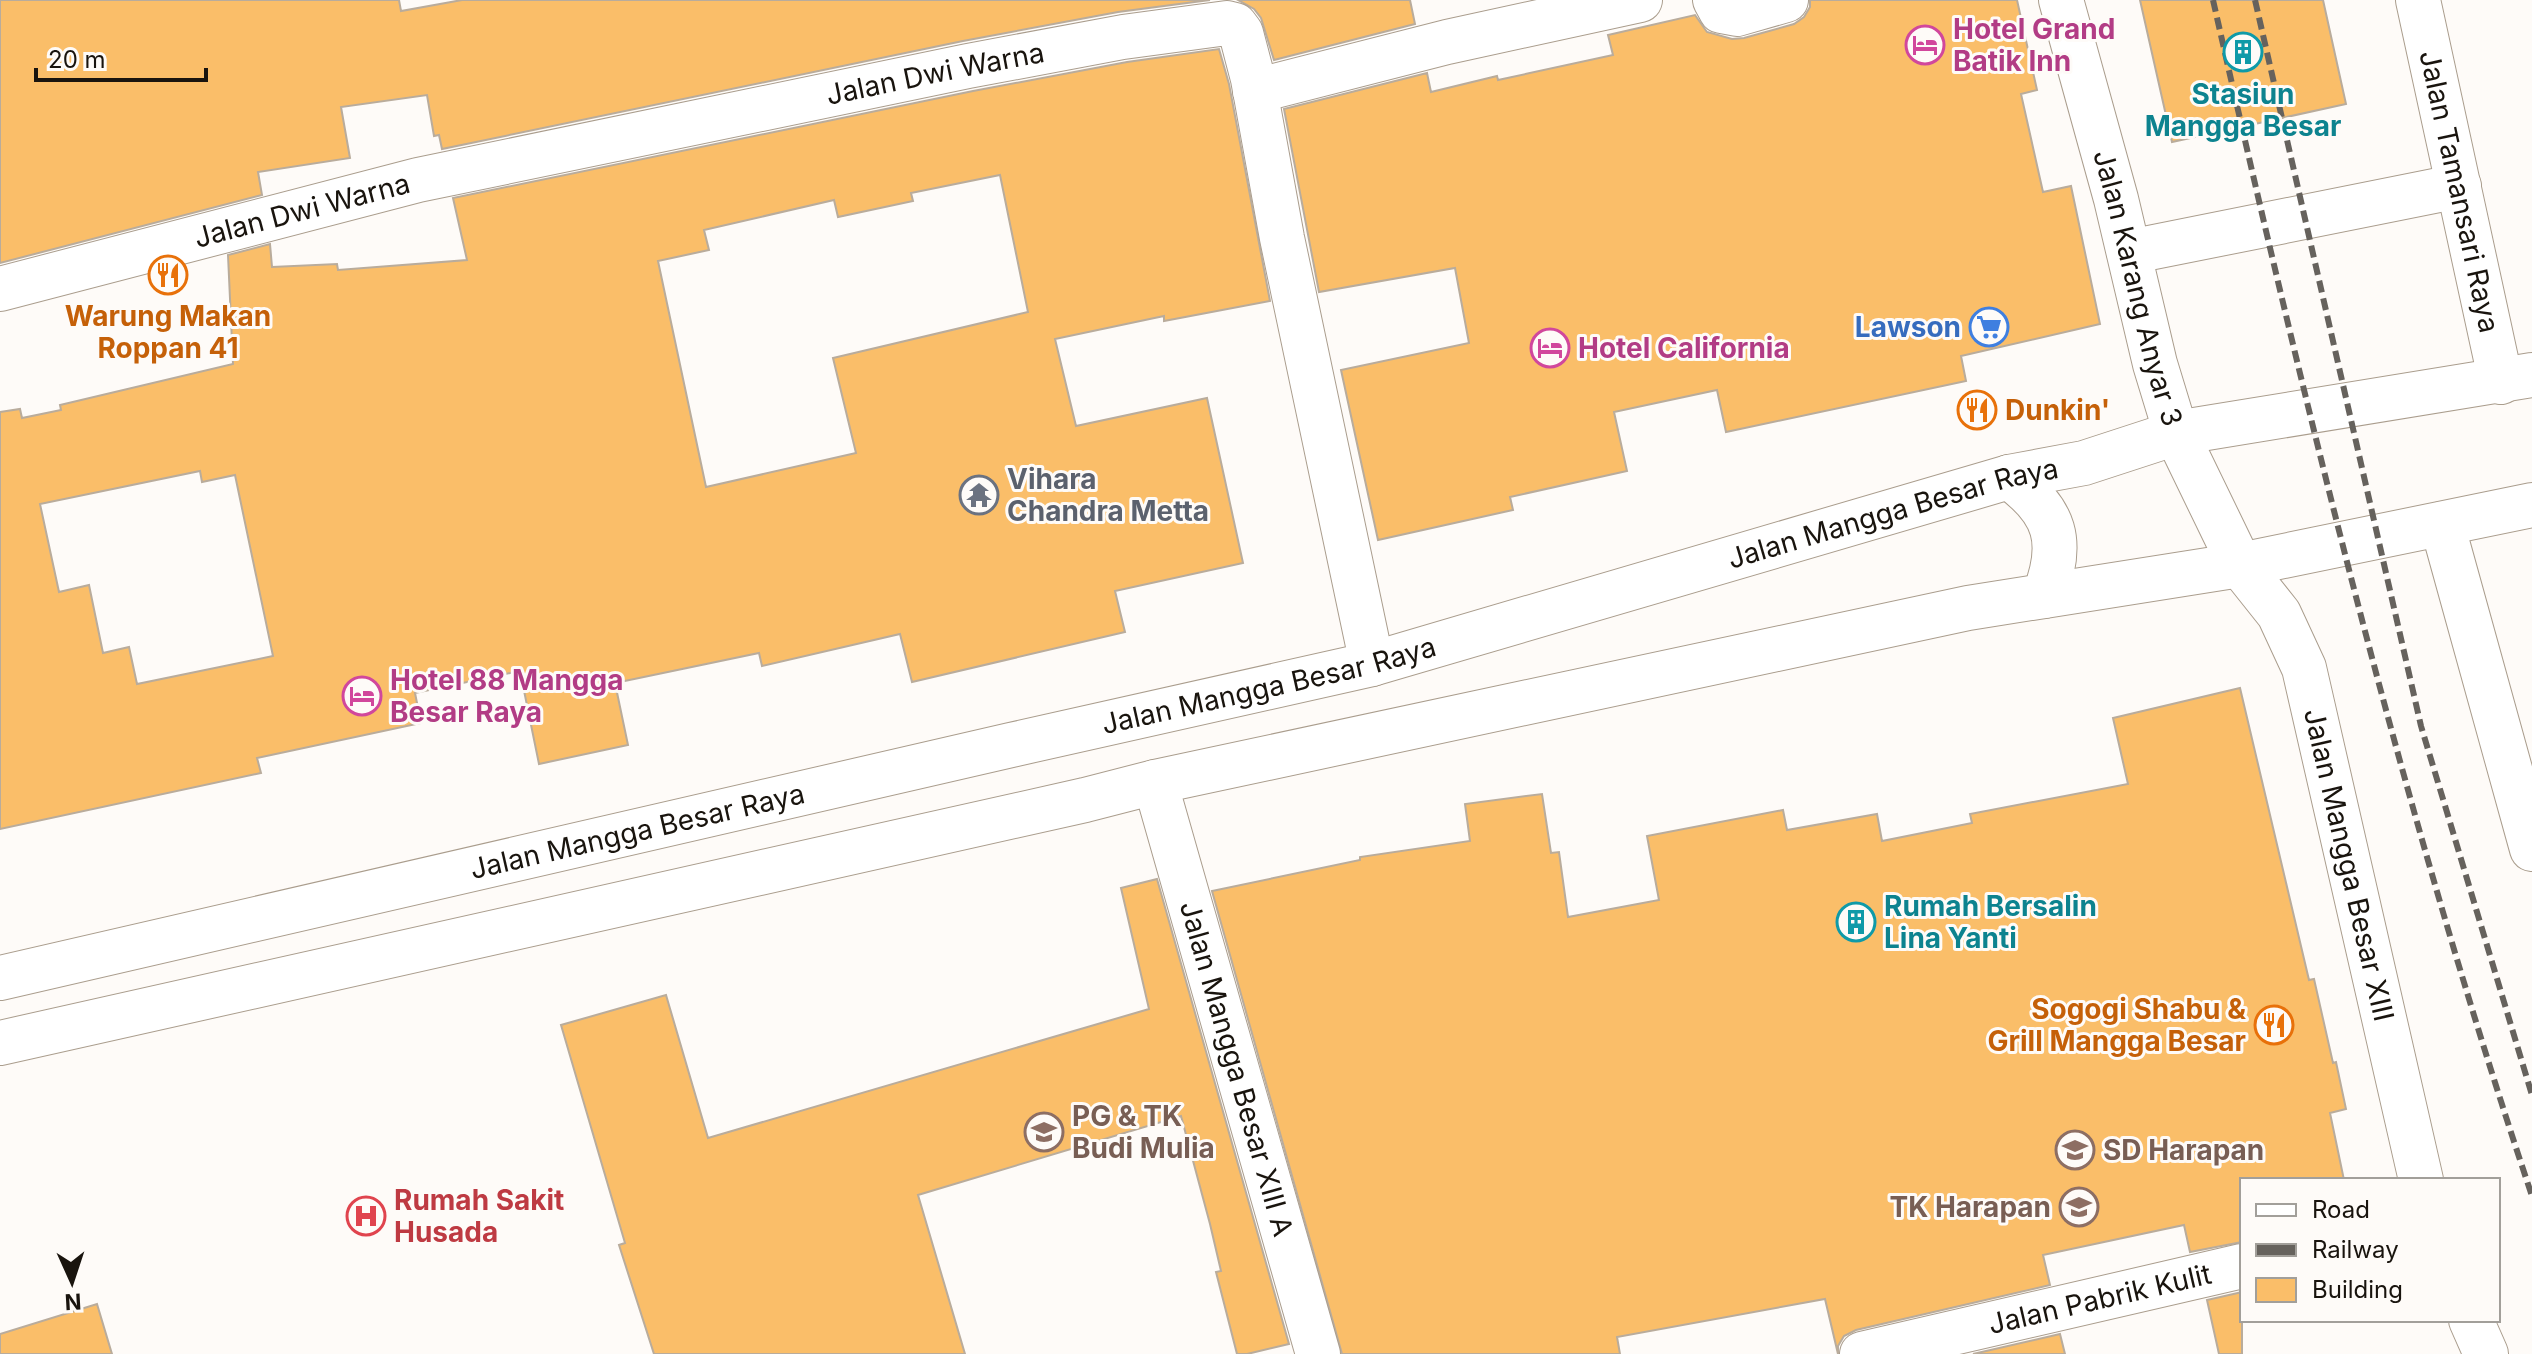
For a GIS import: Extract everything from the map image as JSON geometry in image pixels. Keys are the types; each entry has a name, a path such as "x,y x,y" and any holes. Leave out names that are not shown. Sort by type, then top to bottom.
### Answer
{"street":[{"path":"1255,91 1447,42 1640,0"},
{"path":"1715,0 1721,11 1737,14 1786,0"},
{"name":"Jalan Karang Anyar 3","path":"2061,0 2129,252 2155,364 2176,433 2240,565"},
{"name":"Jalan Tamansari Raya","path":"2418,0 2459,186 2516,379"},
{"name":"Jalan Dwi Warna","path":"0,289 418,180 1123,37 1225,11 1241,33 1255,91 1282,238 1372,664"},
{"path":"2129,252 2459,186"},
{"name":"Jalan Mangga Besar Raya","path":"0,978 1372,664 2009,477 2084,463 2176,433 2516,379"},
{"path":"2009,477 2032,494 2048,517 2056,543 2054,570 2044,596"},
{"path":"0,1043 1155,782 1952,611 2240,565 2532,505"},
{"path":"2442,524 2532,849"},
{"name":"Jalan Mangga Besar XIII","path":"2240,565 2279,614 2304,668 2421,1178"},
{"name":"Jalan Mangga Besar XIII A","path":"1155,782 1318,1354"},
{"name":"Jalan Pabrik Kulit","path":"1862,1354 2240,1266"},
{"path":"2472,1322 2486,1354"}],"building":[{"path":"0,0 399,0 401,11 462,0 1210,0 1118,12 963,41 442,149 439,135 434,136 427,95 341,107 350,158 258,172 262,195 0,263"},
{"path":"1238,0 1410,0 1415,24 1274,60 1261,18 1254,9"},
{"path":"1810,0 2017,0 2037,90 2021,94 2043,192 2071,186 2100,324 1961,356 1966,381 1726,432 1717,390 1614,412 1627,471 1510,497 1513,510 1378,540 1341,370 1469,343 1455,268 1319,292 1284,109 1427,73 1431,92 1497,76 1498,80 1613,55 1608,35 1695,15 1707,32 1732,39 1744,38 1794,24 1804,17"},
{"name":"Stasiun Mangga Besar","path":"2140,0 2323,0 2346,104 2172,142"},
{"path":"1219,49 1229,84 1270,301 1164,321 1164,316 1055,339 1076,426 1207,398 1243,563 1115,591 1125,632 912,682 900,634 762,666 759,653 615,683 628,745 539,764 520,671 415,693 421,723 257,758 261,773 0,829 0,412 20,409 22,418 61,410 60,405 233,364 228,255 270,244 272,267 337,264 338,270 467,260 453,198 1127,62","holes":["1000,175 1028,312 833,358 856,453 706,487 658,261 709,250 704,230 834,200 838,217 913,201 911,193","200,471 202,482 235,475 273,656 137,684 129,647 103,653 89,585 59,592 40,504"]},
{"path":"2240,688 2309,980 2314,979 2346,1109 2330,1113 2344,1178 2240,1178 2240,1242 2190,1252 2184,1225 2043,1255 2050,1285 1856,1330 1844,1336 1838,1346 1838,1354 1825,1299 1617,1337 1620,1354 1342,1354 1212,891 1360,860 1360,857 1470,841 1465,804 1542,794 1551,853 1559,852 1568,917 1659,900 1647,836 1783,810 1787,830 1877,814 1882,841 1972,823 1970,814 2128,784 2113,718"},
{"path":"1157,879 1289,1344 1237,1354 1216,1272 1221,1271 1210,1224 1181,1116 918,1195 965,1354 654,1354 619,1245 625,1243 561,1025 666,995 708,1138 1149,1009 1121,888"},
{"path":"2240,1292 2242,1354 2219,1354 2207,1300"},
{"path":"97,1304 112,1354 0,1354 0,1334"},
{"path":"2060,1334 2065,1354 1973,1354"}],"railway":[{"path":"2213,0 2319,452 2397,752 2484,1049 2532,1196"},
{"path":"2255,0 2421,726 2532,1095"}],"place":[{"name":"Hotel Grand Batik Inn","path":"1925,45"},
{"name":"Stasiun Mangga Besar","path":"2243,52"},
{"name":"Warung Makan Roppan 41","path":"168,275"},
{"name":"Lawson","path":"1989,327"},
{"name":"Hotel California","path":"1550,348"},
{"name":"Dunkin'","path":"1977,410"},
{"name":"Vihara Chandra Metta","path":"979,495"},
{"name":"Hotel 88 Mangga Besar Raya","path":"362,696"},
{"name":"Rumah Bersalin Lina Yanti","path":"1856,922"},
{"name":"Sogogi Shabu & Grill Mangga Besar","path":"2274,1025"},
{"name":"PG & TK Budi Mulia","path":"1044,1132"},
{"name":"SD Harapan","path":"2075,1150"},
{"name":"TK Harapan","path":"2079,1207"},
{"name":"Rumah Sakit Husada","path":"366,1216"}]}
